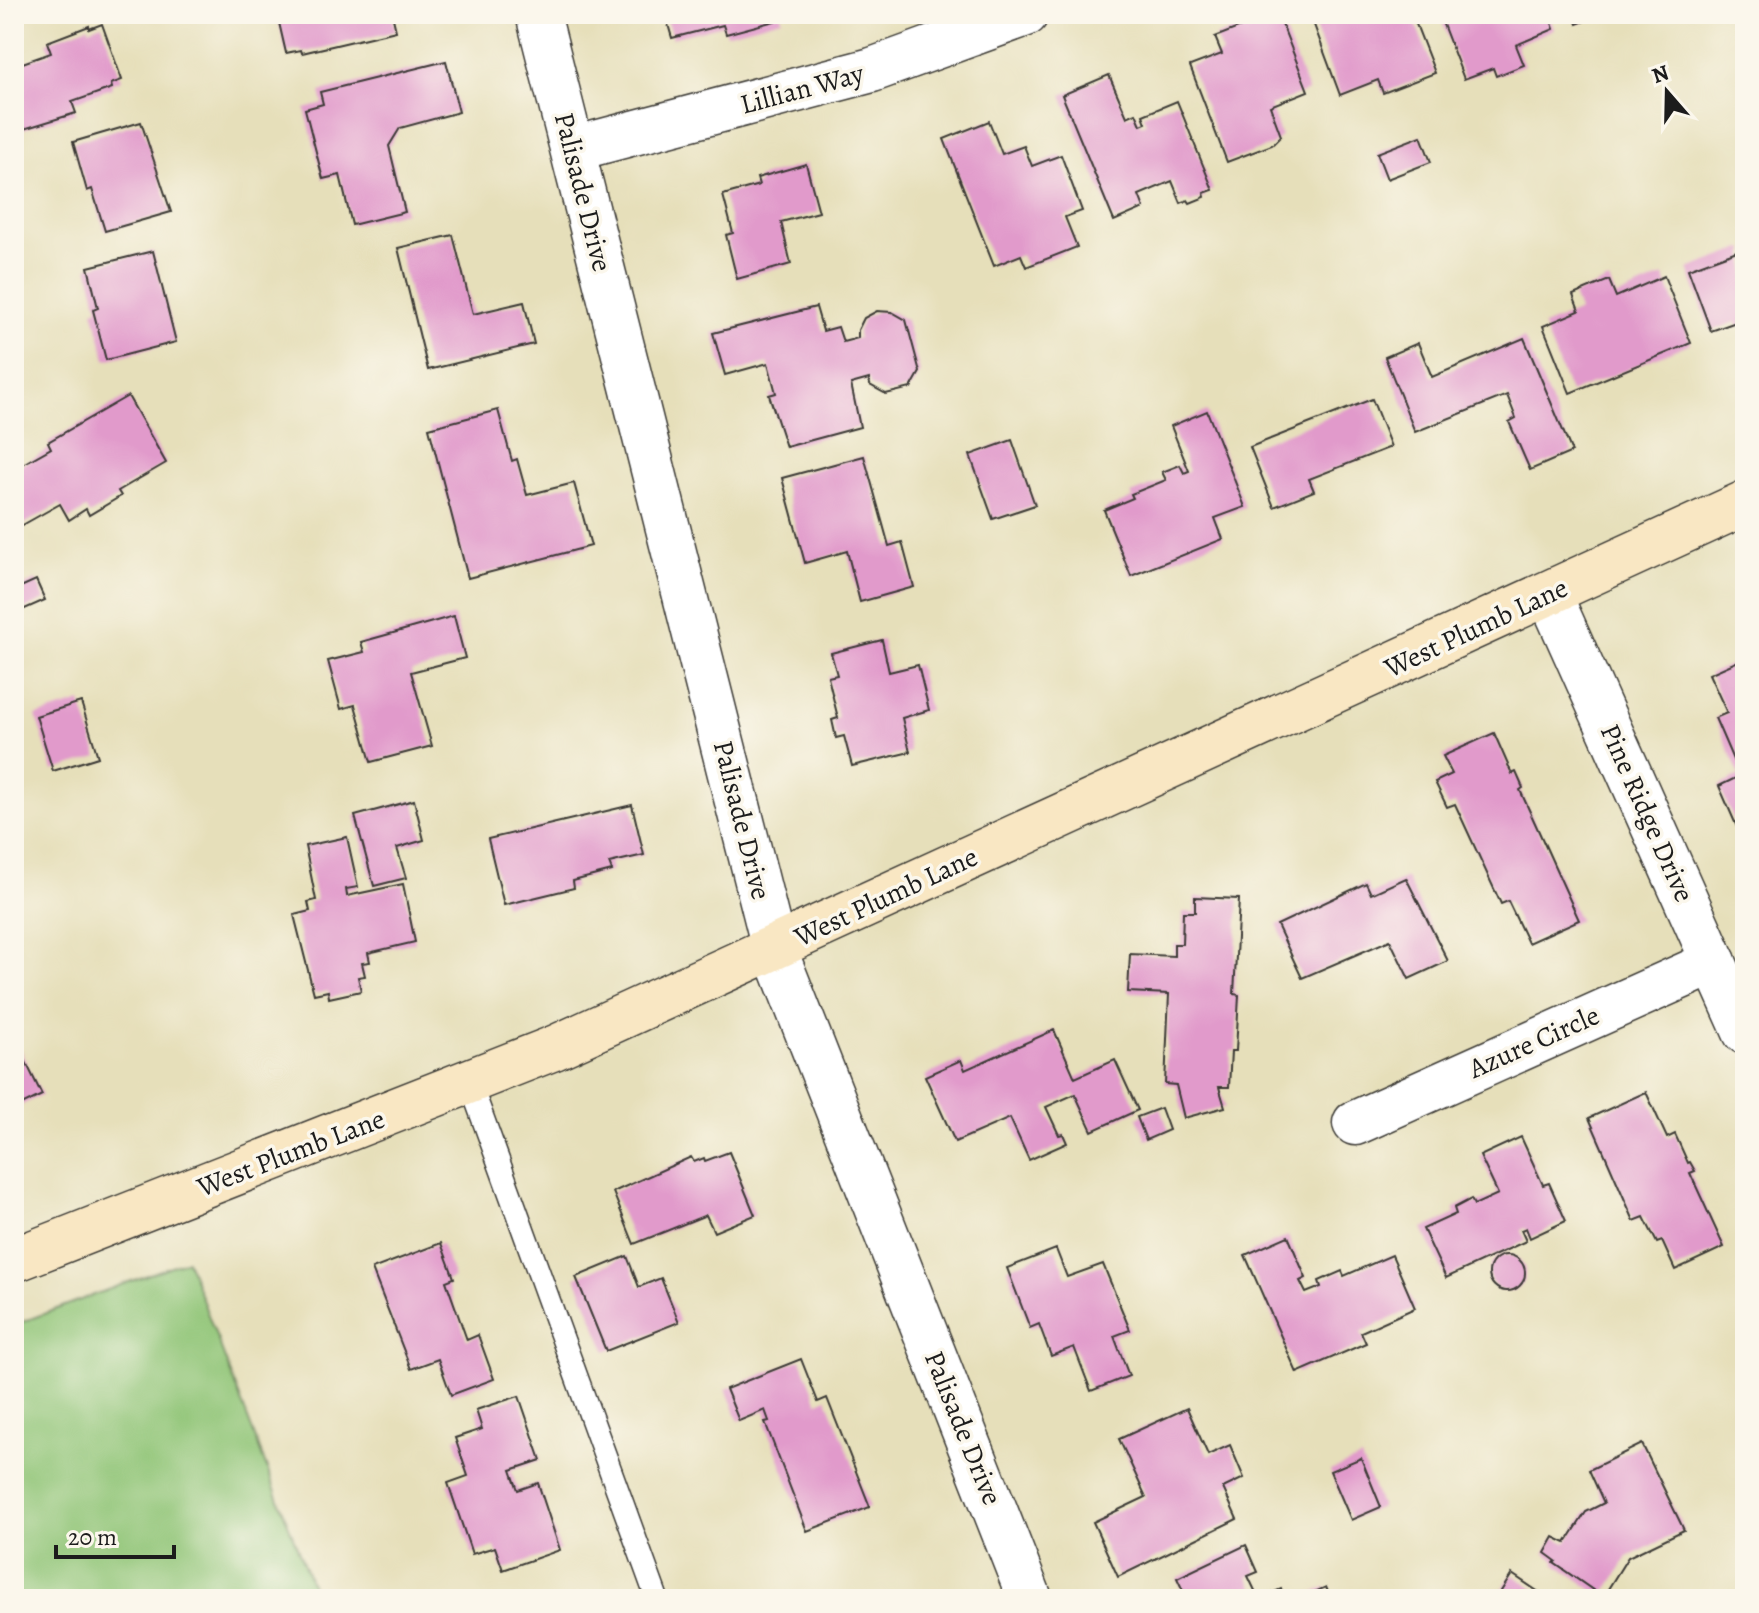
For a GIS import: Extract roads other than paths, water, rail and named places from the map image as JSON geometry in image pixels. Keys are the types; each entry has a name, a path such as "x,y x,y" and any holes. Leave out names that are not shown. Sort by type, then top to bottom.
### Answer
{"main road":[{"name":"West Plumb Lane","path":"14,1260 554,1048 1745,503"}],"street":[{"name":"Palisade Drive","path":"538,14 774,948 1030,1599"},
{"name":"Lillian Way","path":"573,149 872,70 1026,14"},
{"name":"Pine Ridge Drive","path":"1549,594 1745,1032"},
{"name":"Azure Circle","path":"1355,1123 1714,962"}],"lane":[{"path":"470,1083 657,1599"}]}
